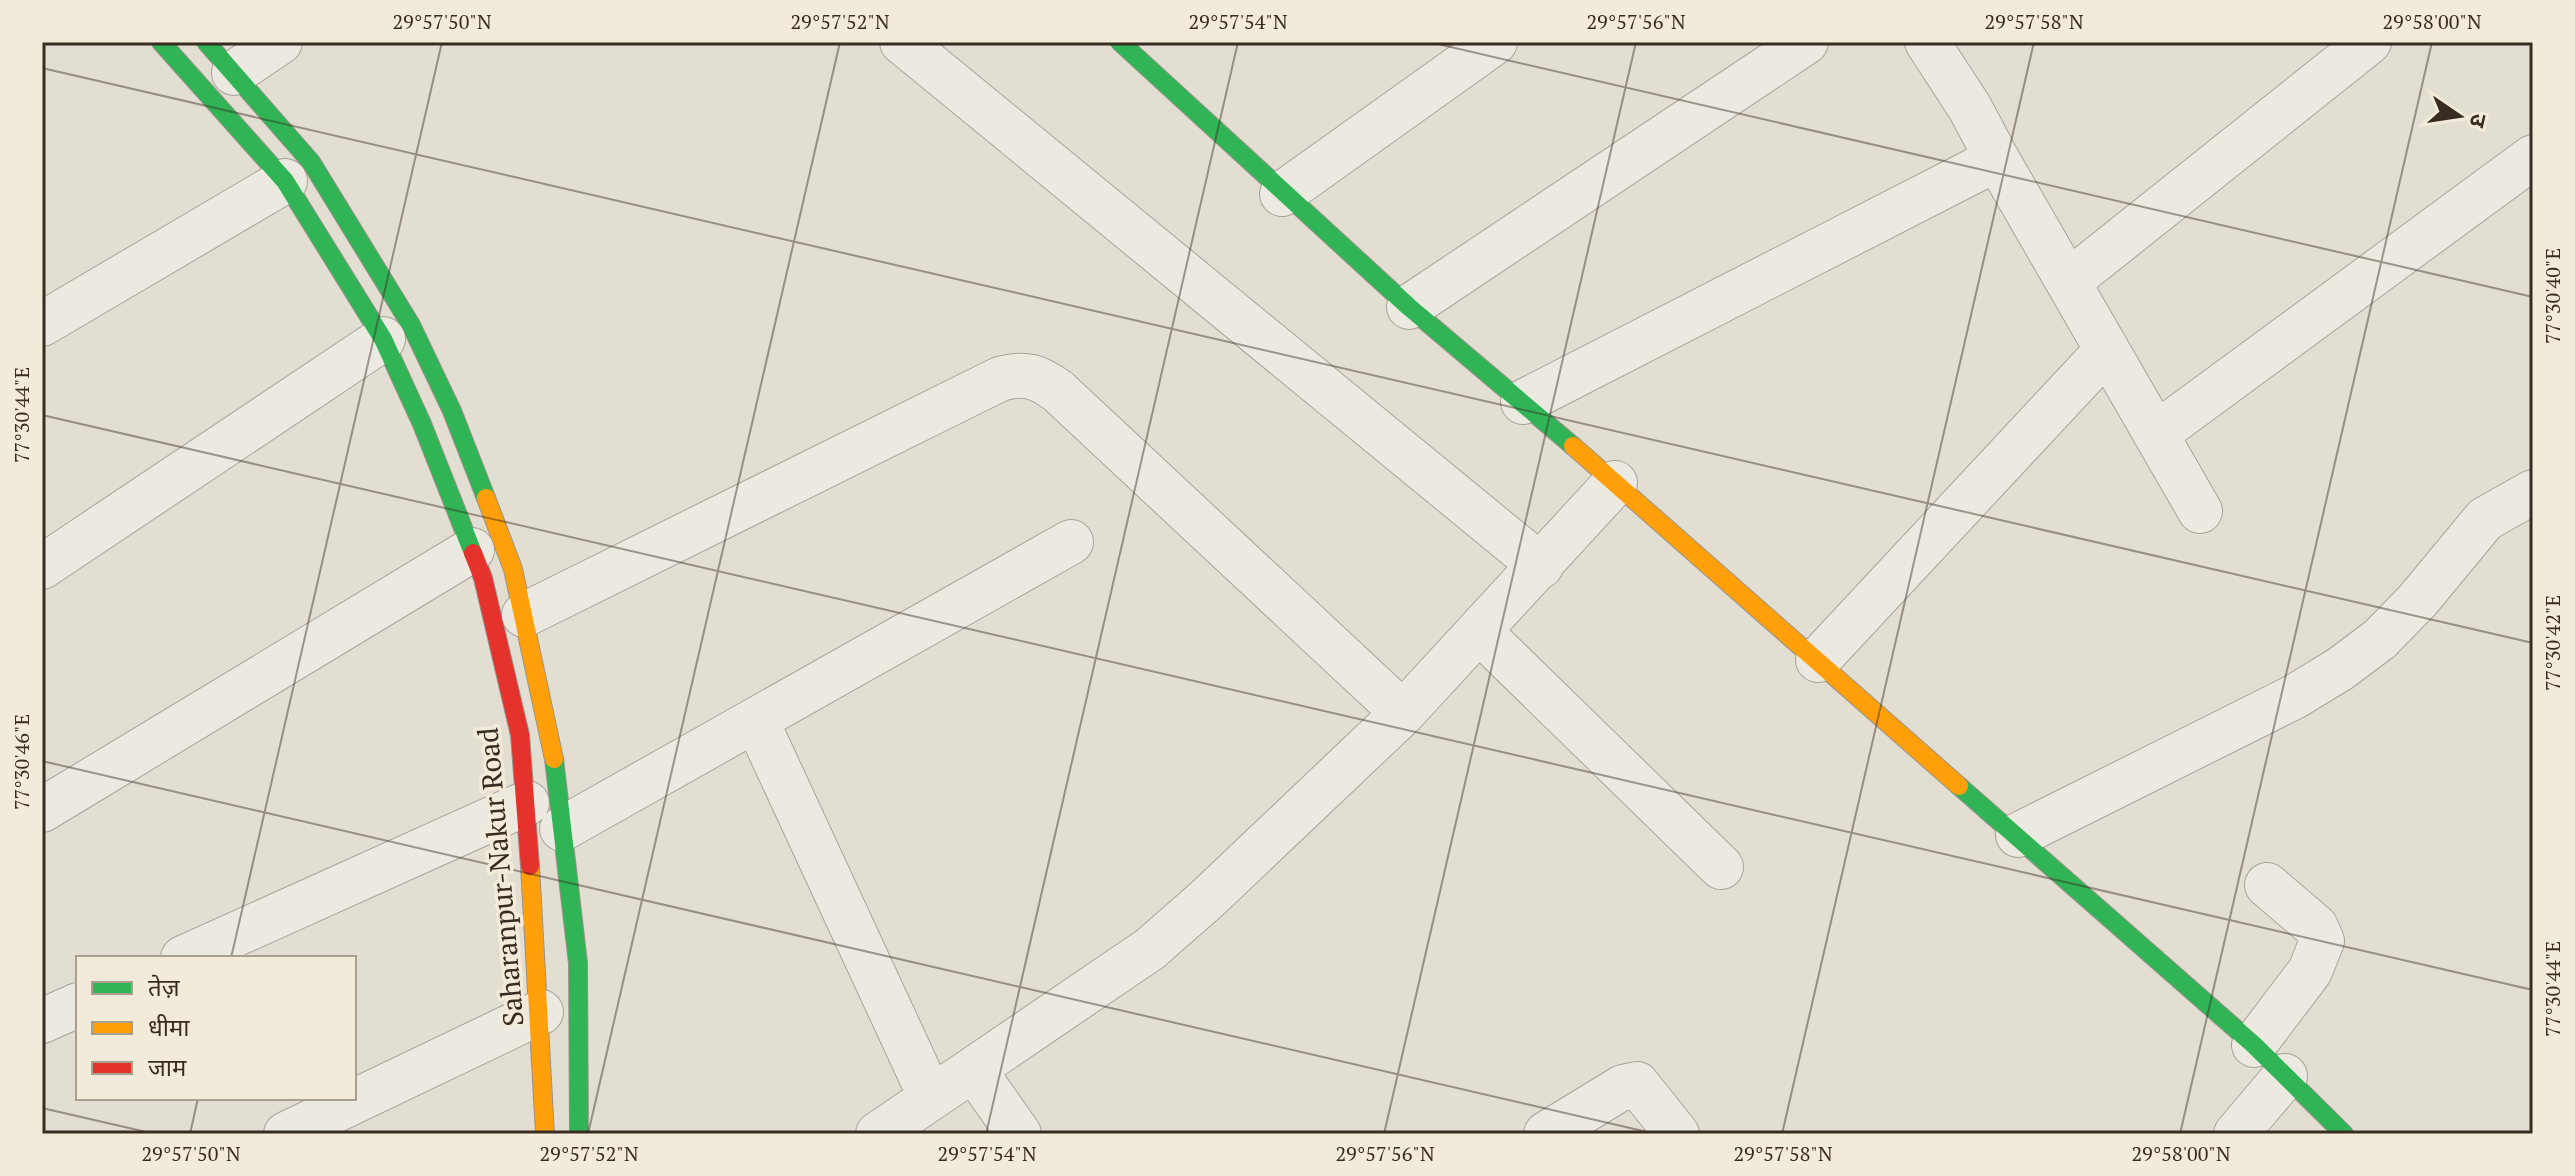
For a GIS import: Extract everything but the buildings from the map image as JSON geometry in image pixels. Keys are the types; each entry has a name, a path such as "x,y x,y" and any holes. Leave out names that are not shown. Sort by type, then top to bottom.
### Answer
{"main road":[{"name":"Saharanpur-Nakur Road","path":"161,42 285,181 383,339 422,424 483,578 520,735 541,1012 545,1134"},
{"path":"1130,45 1282,194 2018,835 2254,1045 2344,1134"},
{"path":"220,58 311,162 411,325 452,411 513,569 550,729 578,963 579,1134"}],"street":[{"path":"220,58 280,42"},
{"path":"902,42 1541,566"},
{"path":"1282,194 1495,42"},
{"path":"1409,307 1806,42"},
{"path":"1927,42 1970,108 2200,511"},
{"path":"2068,282 2369,42"},
{"path":"2156,434 2533,157"},
{"path":"1523,402 1997,159"},
{"path":"42,324 285,181"},
{"path":"42,567 383,339"},
{"path":"1818,660 2107,350"},
{"path":"524,615 1000,379 1018,374 1035,375 1058,391 1403,713"},
{"path":"878,1134 1150,949 1403,713 1615,483"},
{"path":"2018,835 2294,697 2340,669 2380,639 2418,600 2485,519 2533,492"},
{"path":"562,829 1071,542"},
{"path":"42,810 472,550"},
{"path":"1480,632 1721,867"},
{"path":"756,720 931,1098"},
{"path":"187,956 527,803"},
{"path":"2254,1045 2310,971 2322,941 2316,927 2267,885"},
{"path":"42,1021 76,1006"},
{"path":"286,1134 541,1012"},
{"path":"974,1070 1019,1134"},
{"path":"2236,1134 2285,1076"},
{"path":"1546,1134 1623,1087 1637,1084 1677,1134"}],"traffic: fast":[{"path":"161,42 285,181 383,339 422,424 473,553"},
{"path":"206,42 311,162 411,325 452,411 486,498"},
{"path":"1120,42 1409,307 1573,446"},
{"path":"554,759 578,963 579,1134"},
{"path":"1959,786 2254,1045 2344,1134"}],"traffic: slow":[{"path":"1573,446 1959,786"},
{"path":"486,498 513,569 554,759"},
{"path":"530,866 545,1134"}],"traffic: jam":[{"path":"473,553 483,578 520,735 530,866"}]}
